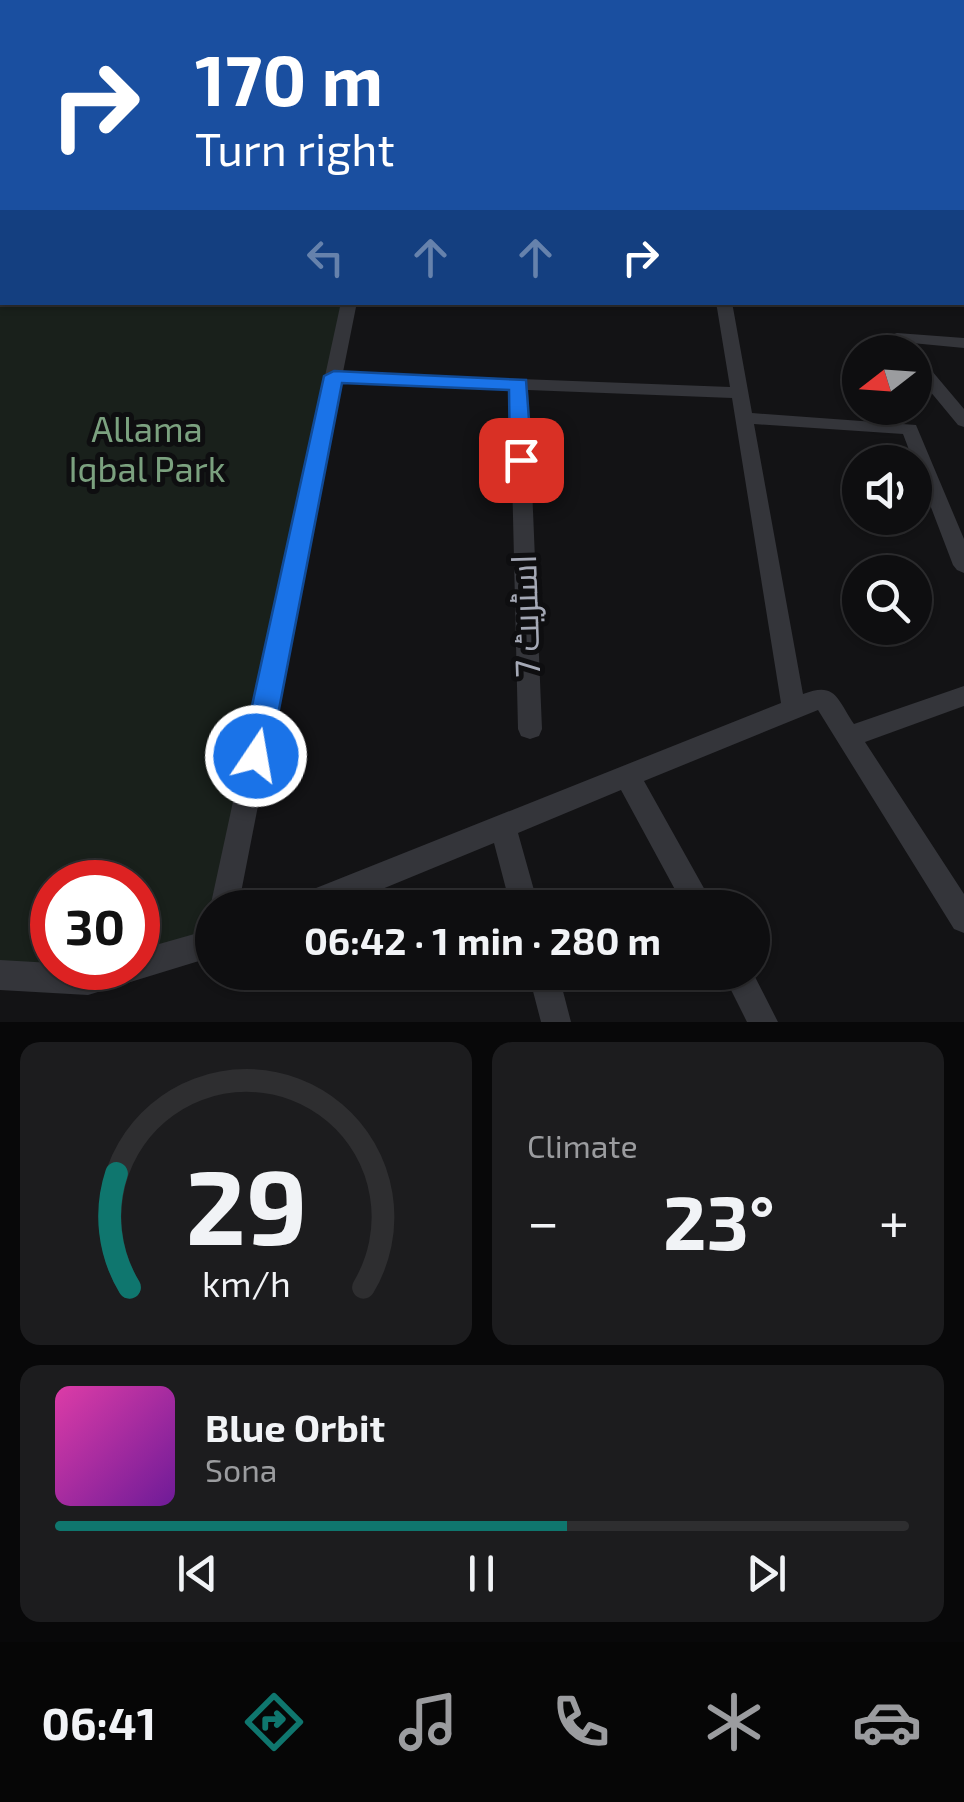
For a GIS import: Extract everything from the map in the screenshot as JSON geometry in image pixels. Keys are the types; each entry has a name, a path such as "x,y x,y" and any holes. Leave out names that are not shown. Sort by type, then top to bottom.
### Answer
{"street":[{"path":"228,890 348,305"},
{"path":"725,305 794,709"},
{"path":"932,341 964,344"},
{"path":"334,376 742,393"},
{"path":"932,382 962,416"},
{"name":"اسٹریٹ 7","path":"519,384 530,729"},
{"path":"746,418 910,430 964,565"},
{"path":"848,736 964,696"},
{"path":"346,890 823,697 964,919"},
{"path":"626,776 691,890"},
{"path":"503,826 520,890"},
{"path":"160,958 195,948"},
{"path":"0,975 30,977"},
{"path":"547,990 556,1022"},
{"path":"746,990 764,1022"}],"green space":[{"name":"Allama Iqbal Park","path":"0,305 347,305 216,890 195,890 195,944 160,949 160,860 30,860 30,966 0,969"}],"route":[{"path":"256,756 334,376 519,384 521,460"}]}
